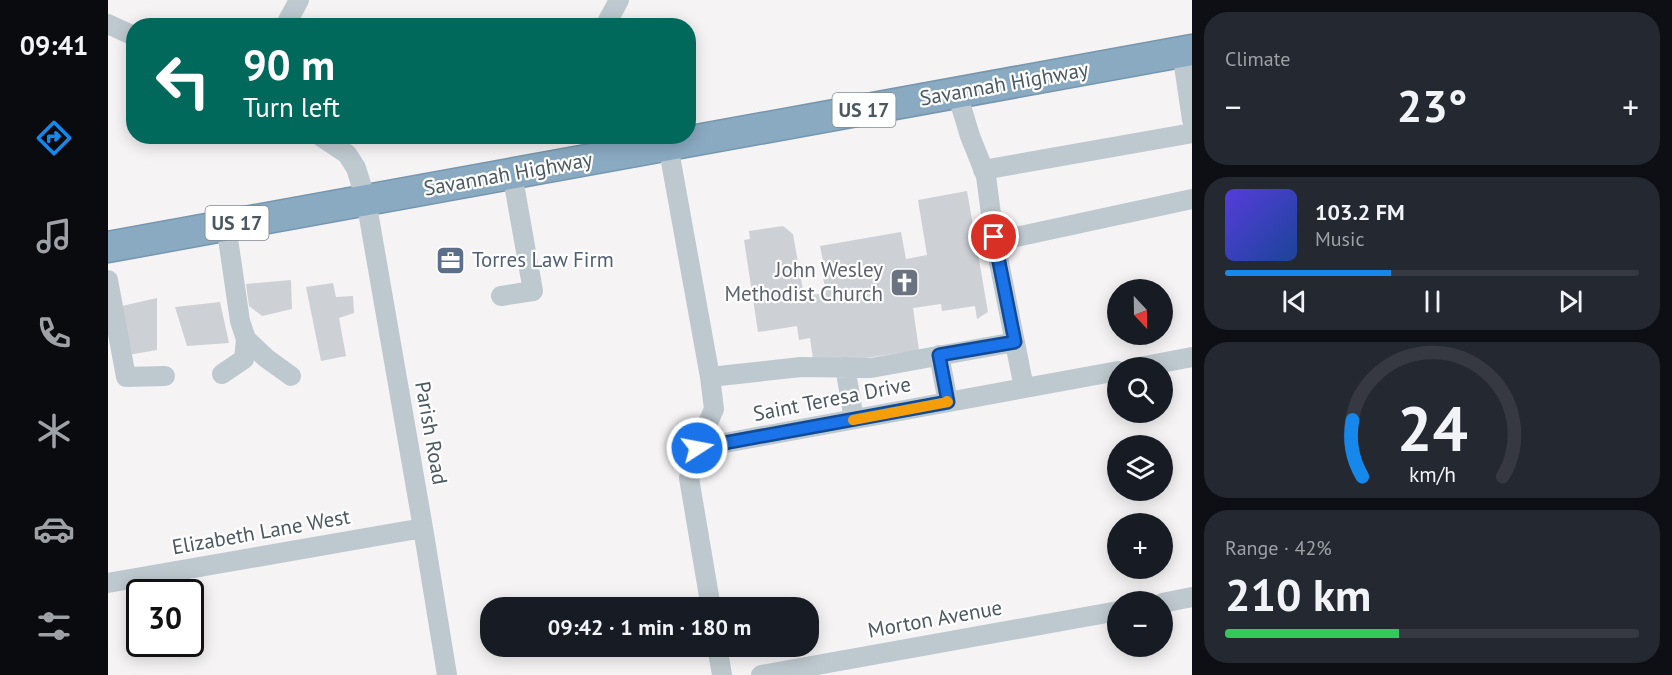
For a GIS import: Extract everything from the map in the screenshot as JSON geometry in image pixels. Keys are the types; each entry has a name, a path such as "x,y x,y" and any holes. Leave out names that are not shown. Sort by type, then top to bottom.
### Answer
{"highway":[{"name":"Savannah Highway","path":"696,140 1187,51"},
{"name":"Savannah Highway","path":"108,247 512,173 618,145 674,144"}],"street":[{"path":"289,18 299,0"},
{"path":"609,18 619,0"},
{"path":"108,24 126,32"},
{"path":"1187,51 1192,120"},
{"path":"957,93 986,176 994,237 1024,388"},
{"path":"983,170 1192,133"},
{"name":"Parish Road","path":"332,144 347,154 356,168 366,200 447,675"},
{"path":"668,145 714,409 697,448 689,478 709,597"},
{"path":"501,296 532,291 512,173"},
{"path":"994,237 1007,239 1192,199"},
{"path":"222,374 244,359 246,339 240,321 226,225"},
{"path":"108,280 126,376 165,376"},
{"path":"246,339 266,358 291,376"},
{"path":"710,377 801,367 871,368 1015,342"},
{"path":"939,355 948,402"},
{"path":"1173,361 1192,357"},
{"path":"844,367 854,420"},
{"name":"Saint Teresa Drive","path":"697,448 1107,372"},
{"name":"Elizabeth Lane West","path":"108,583 423,528"},
{"path":"1173,601 1192,597"},
{"name":"Morton Avenue","path":"761,675 1107,613"},
{"path":"719,657 722,675"}],"building":[{"name":"John Wesley Methodist Church","path":"967,191 988,312 977,319 975,306 942,311 941,304 913,308 919,350 814,366 810,338 799,340 797,326 758,332 744,240 750,239 749,231 783,226 793,234 804,296 826,293 820,246 901,232 906,259 927,255 918,200"},
{"path":"291,280 292,309 262,316 249,306 246,284"},
{"path":"333,283 336,297 353,296 354,313 339,318 346,356 321,361 306,287"},
{"path":"157,298 157,350 122,356 113,308"},
{"path":"220,302 229,343 187,346 175,307"}],"slow traffic":[{"path":"853,420 947,401"}],"place":[{"name":"Torres Law Firm","path":"451,260"},
{"name":"John Wesley Methodist Church","path":"904,282"}],"route":[{"path":"697,448 948,402 939,355 1015,342 994,237"}]}
